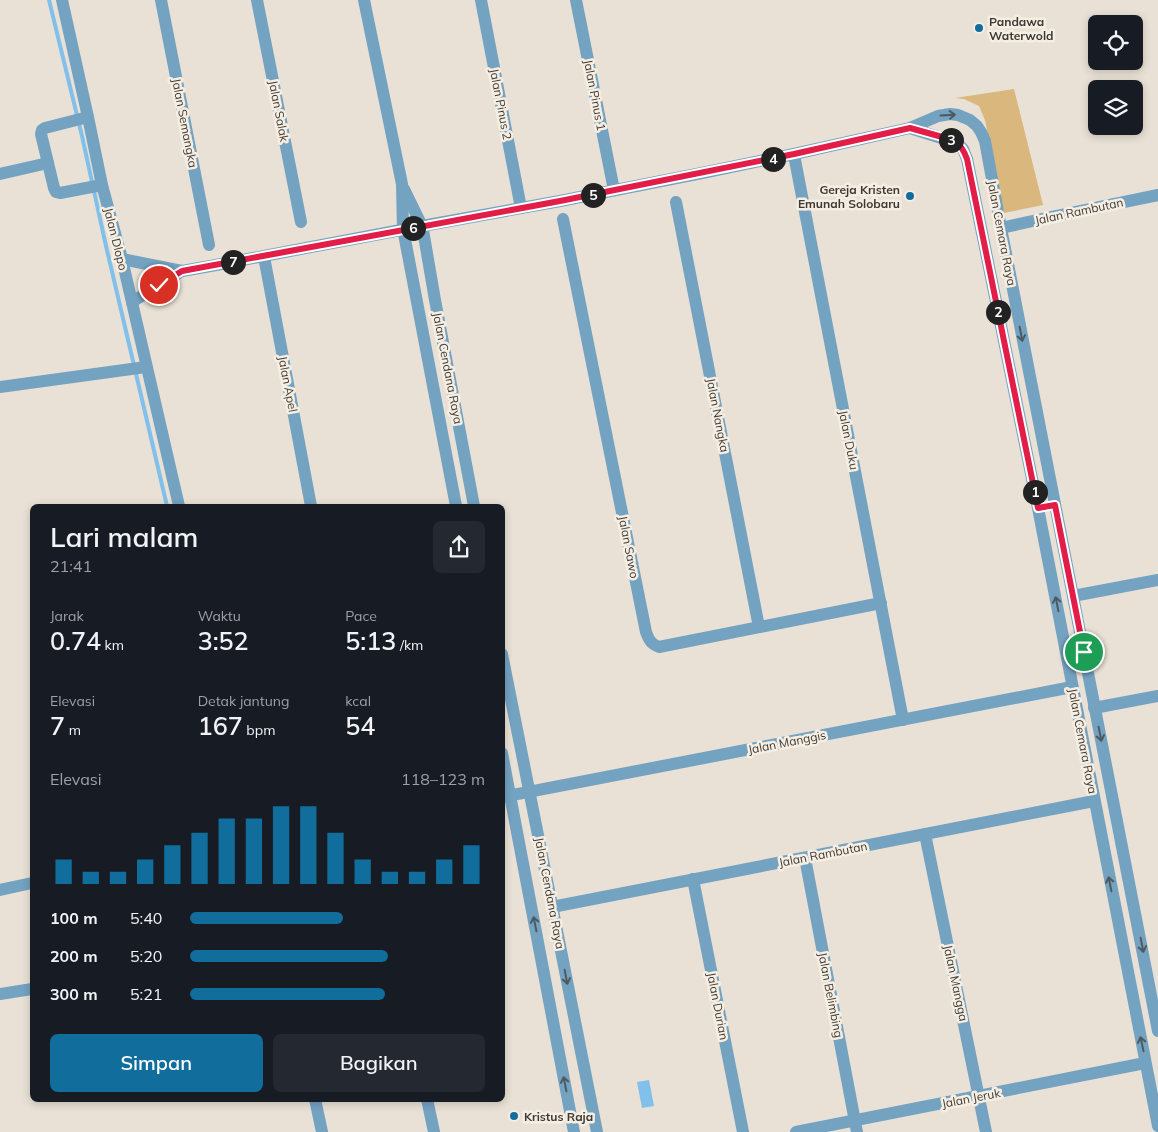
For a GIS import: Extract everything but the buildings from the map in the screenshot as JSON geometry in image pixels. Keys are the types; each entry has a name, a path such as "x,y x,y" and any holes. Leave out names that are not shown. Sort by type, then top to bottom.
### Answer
{"street":[{"name":"Jalan Dlopo","path":"62,0 81,119 95,186 122,259 132,302 139,368 178,504"},
{"name":"Jalan Semangka","path":"161,0 209,245"},
{"name":"Jalan Salak","path":"257,0 301,222"},
{"name":"Jalan Cendana Raya","path":"364,0 402,184 403,232 456,504"},
{"name":"Jalan Pinus 2","path":"481,0 521,208"},
{"name":"Jalan Pinus 1","path":"576,0 614,190"},
{"name":"Jalan Cemara Raya","path":"182,271 403,232 794,154 910,128 938,116 950,114 970,120 977,126 985,141 1158,1031"},
{"path":"81,119 45,128 41,134 56,192 60,193 95,186"},
{"name":"Jalan Cemara Raya","path":"910,128 953,140 963,149 967,159 1038,508 1158,1126"},
{"name":"Jalan Duku","path":"796,160 903,720"},
{"path":"0,174 48,163"},
{"name":"Jalan Cendana Raya","path":"402,184 423,228 474,504"},
{"name":"Jalan Rambutan","path":"1001,228 1158,194"},
{"name":"Jalan Nangka","path":"676,202 759,627"},
{"path":"979,215 998,212"},
{"name":"Jalan Sawo","path":"562,219 648,640 659,647 881,603"},
{"path":"122,259 182,271"},
{"name":"Jalan Apel","path":"265,262 311,504"},
{"path":"132,302 182,271"},
{"path":"0,387 139,368"},
{"path":"1038,508 1055,505"},
{"path":"1073,596 1158,580"},
{"name":"Jalan Cendana Raya","path":"505,669 597,1132"},
{"name":"Jalan Manggis","path":"507,796 1072,687"},
{"path":"1094,708 1158,696"},
{"name":"Jalan Cendana Raya","path":"505,779 574,1132"},
{"name":"Jalan Rambutan","path":"552,907 1094,802"},
{"name":"Jalan Mangga","path":"925,834 986,1132"},
{"name":"Jalan Belimbing","path":"805,858 856,1126"},
{"path":"1107,865 1126,860"},
{"name":"Jalan Durian","path":"693,879 743,1132"},
{"path":"0,890 30,883"},
{"path":"0,994 30,989"},
{"name":"Jalan Jeruk","path":"796,1132 856,1126 979,1096 1146,1062"},
{"path":"315,1102 322,1132"},
{"path":"428,1102 434,1132"}],"shaded area":[{"path":"1014,89 1043,205 1004,213 985,120 979,106 964,99 955,98"}],"water":[{"path":"649,1080 654,1106 642,1108 637,1082"}],"waterway":[{"path":"49,0 167,504"}],"place":[{"name":"Pandawa Waterwold","path":"979,28"},
{"name":"Gereja Kristen Emunah Solobaru","path":"910,196"},
{"name":"Kristus Raja","path":"514,1116"}],"route":[{"path":"159,285 182,271 560,201 794,154 910,128 953,140 963,149 967,159 1038,508 1055,505 1084,652"}]}
